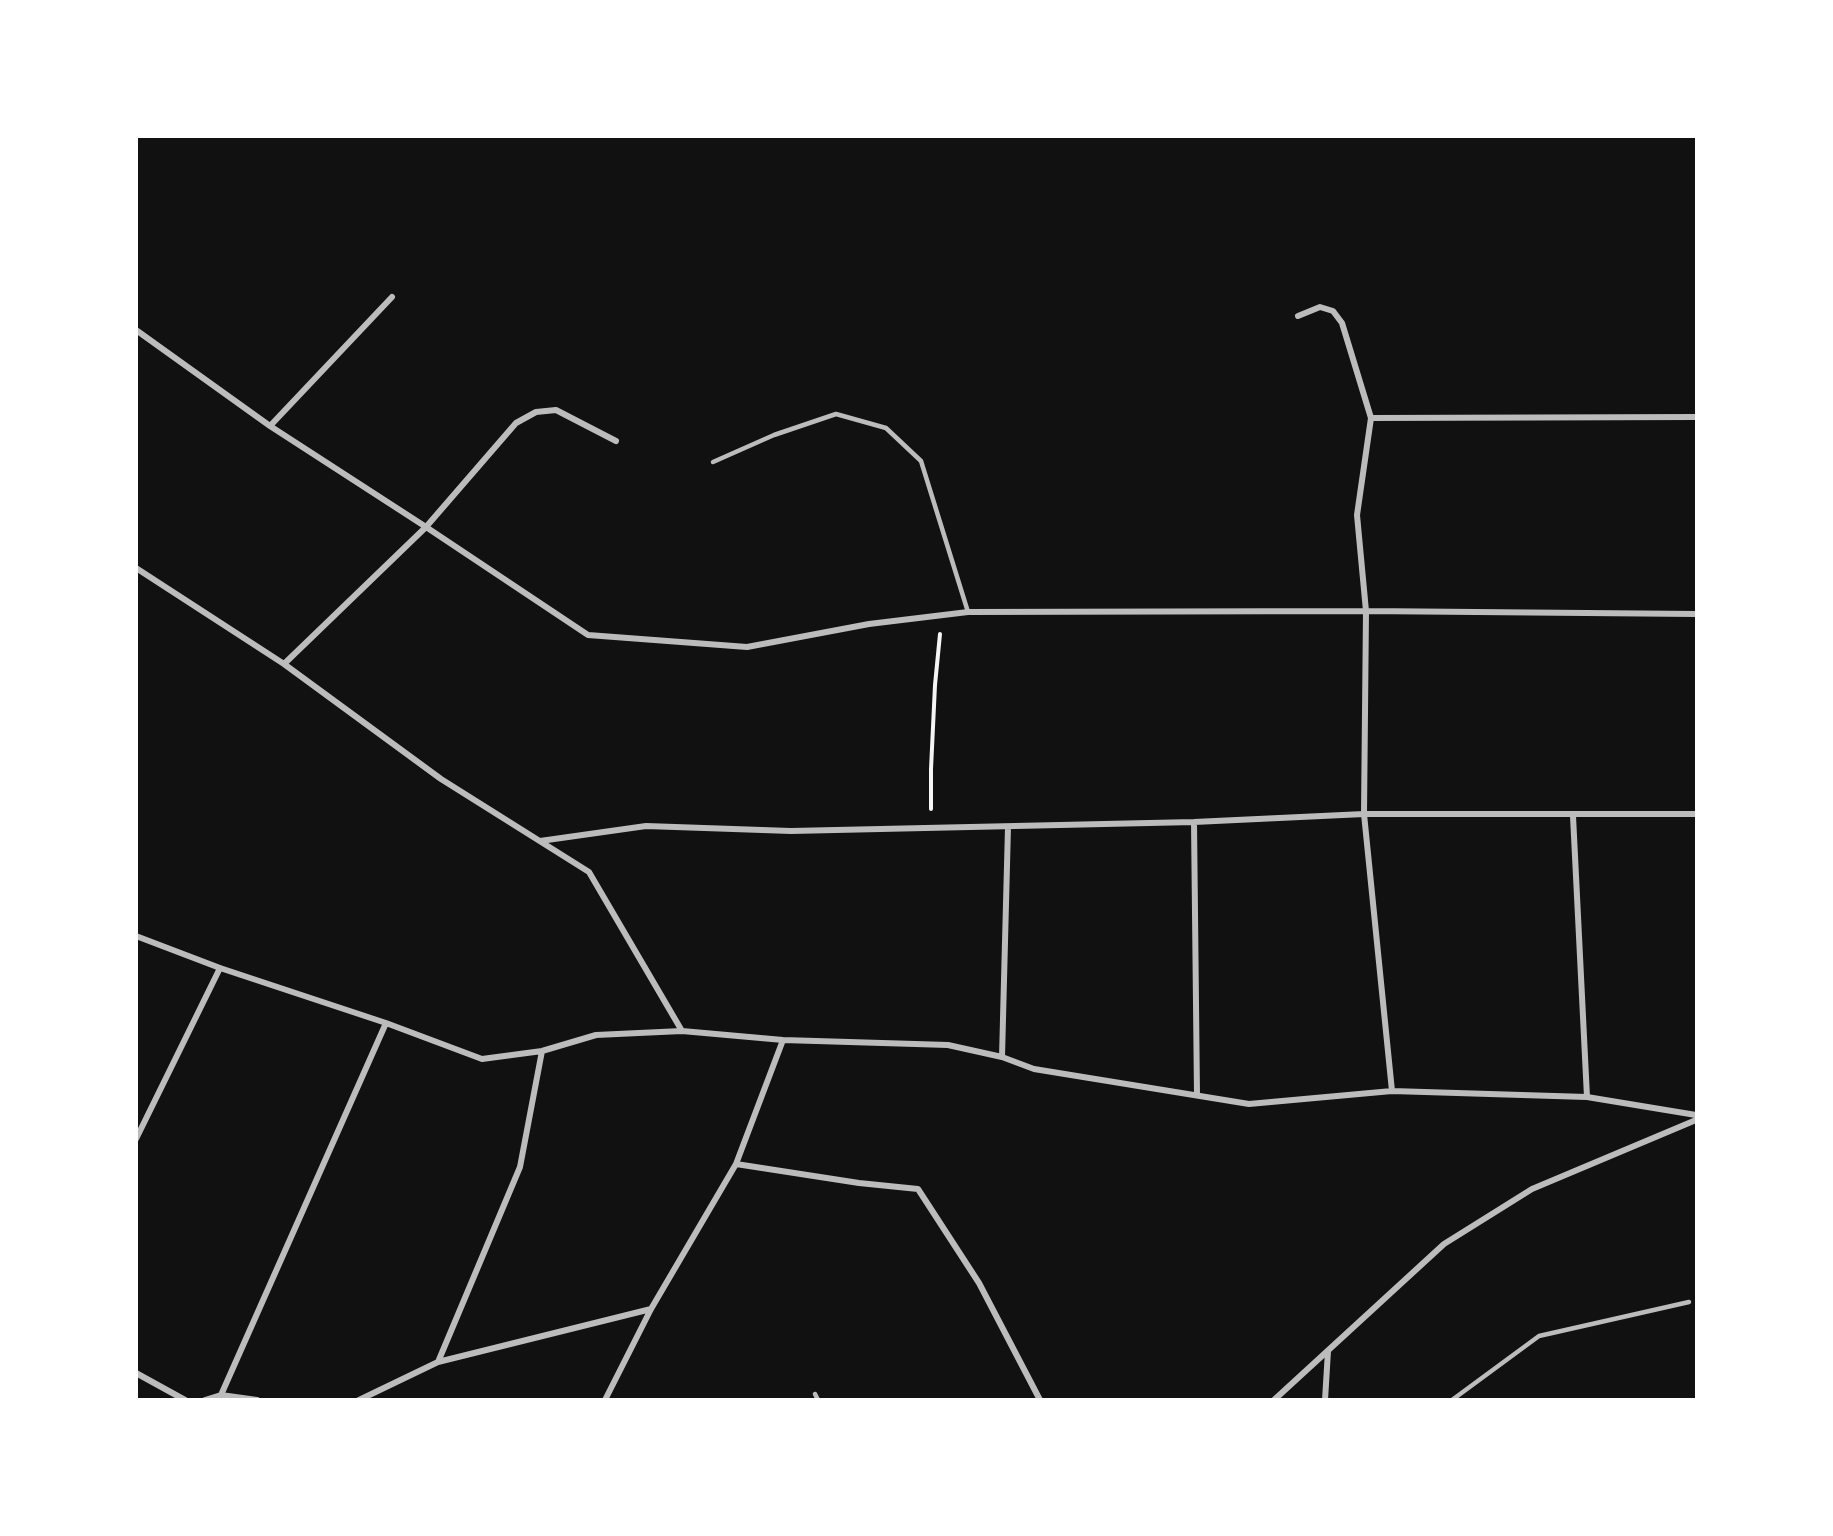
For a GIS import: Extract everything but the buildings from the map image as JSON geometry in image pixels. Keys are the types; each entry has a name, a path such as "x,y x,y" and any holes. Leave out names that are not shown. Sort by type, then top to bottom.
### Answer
{"street":[{"path":"270,426 392,297"},
{"path":"1298,316 1320,307 1333,311 1342,323 1371,418 1358,515 1366,611 1364,814 1392,1091"},
{"path":"136,330 270,426 588,635 747,647 869,624 968,612 1366,611 1696,614"},
{"path":"284,664 426,527 516,423 536,412 556,410 616,441"},
{"path":"1371,418 1696,417"},
{"path":"136,568 284,664 441,779 589,872 682,1031"},
{"path":"540,841 646,826 791,831 1194,822 1364,814 1573,816 1696,814"},
{"path":"1573,816 1587,1097"},
{"path":"1194,822 1197,1095"},
{"path":"1002,1057 1008,827"},
{"path":"136,936 220,968 386,1023 482,1059 542,1051 596,1035 682,1031 783,1040 948,1044 1002,1057 1035,1069 1249,1104 1392,1091 1587,1097 1696,1115"},
{"path":"136,1139 220,968"},
{"path":"221,1395 386,1023"},
{"path":"605,1400 651,1309 736,1164 783,1040"},
{"path":"438,1362 520,1167 542,1051"},
{"path":"1274,1400 1444,1244 1532,1190 1696,1120"},
{"path":"736,1164 859,1184 918,1189 979,1283 1040,1400"},
{"path":"359,1400 438,1362 651,1309"},
{"path":"1326,1400 1329,1350"},
{"path":"136,1374 185,1400"},
{"path":"205,1400 221,1395 257,1400"}],"lane":[{"path":"713,462 774,435 836,414 886,428 921,460 968,612"},
{"path":"1452,1400 1539,1336 1689,1302"}],"path":[{"path":"932,828 931,769 934,695 942,616"}]}
